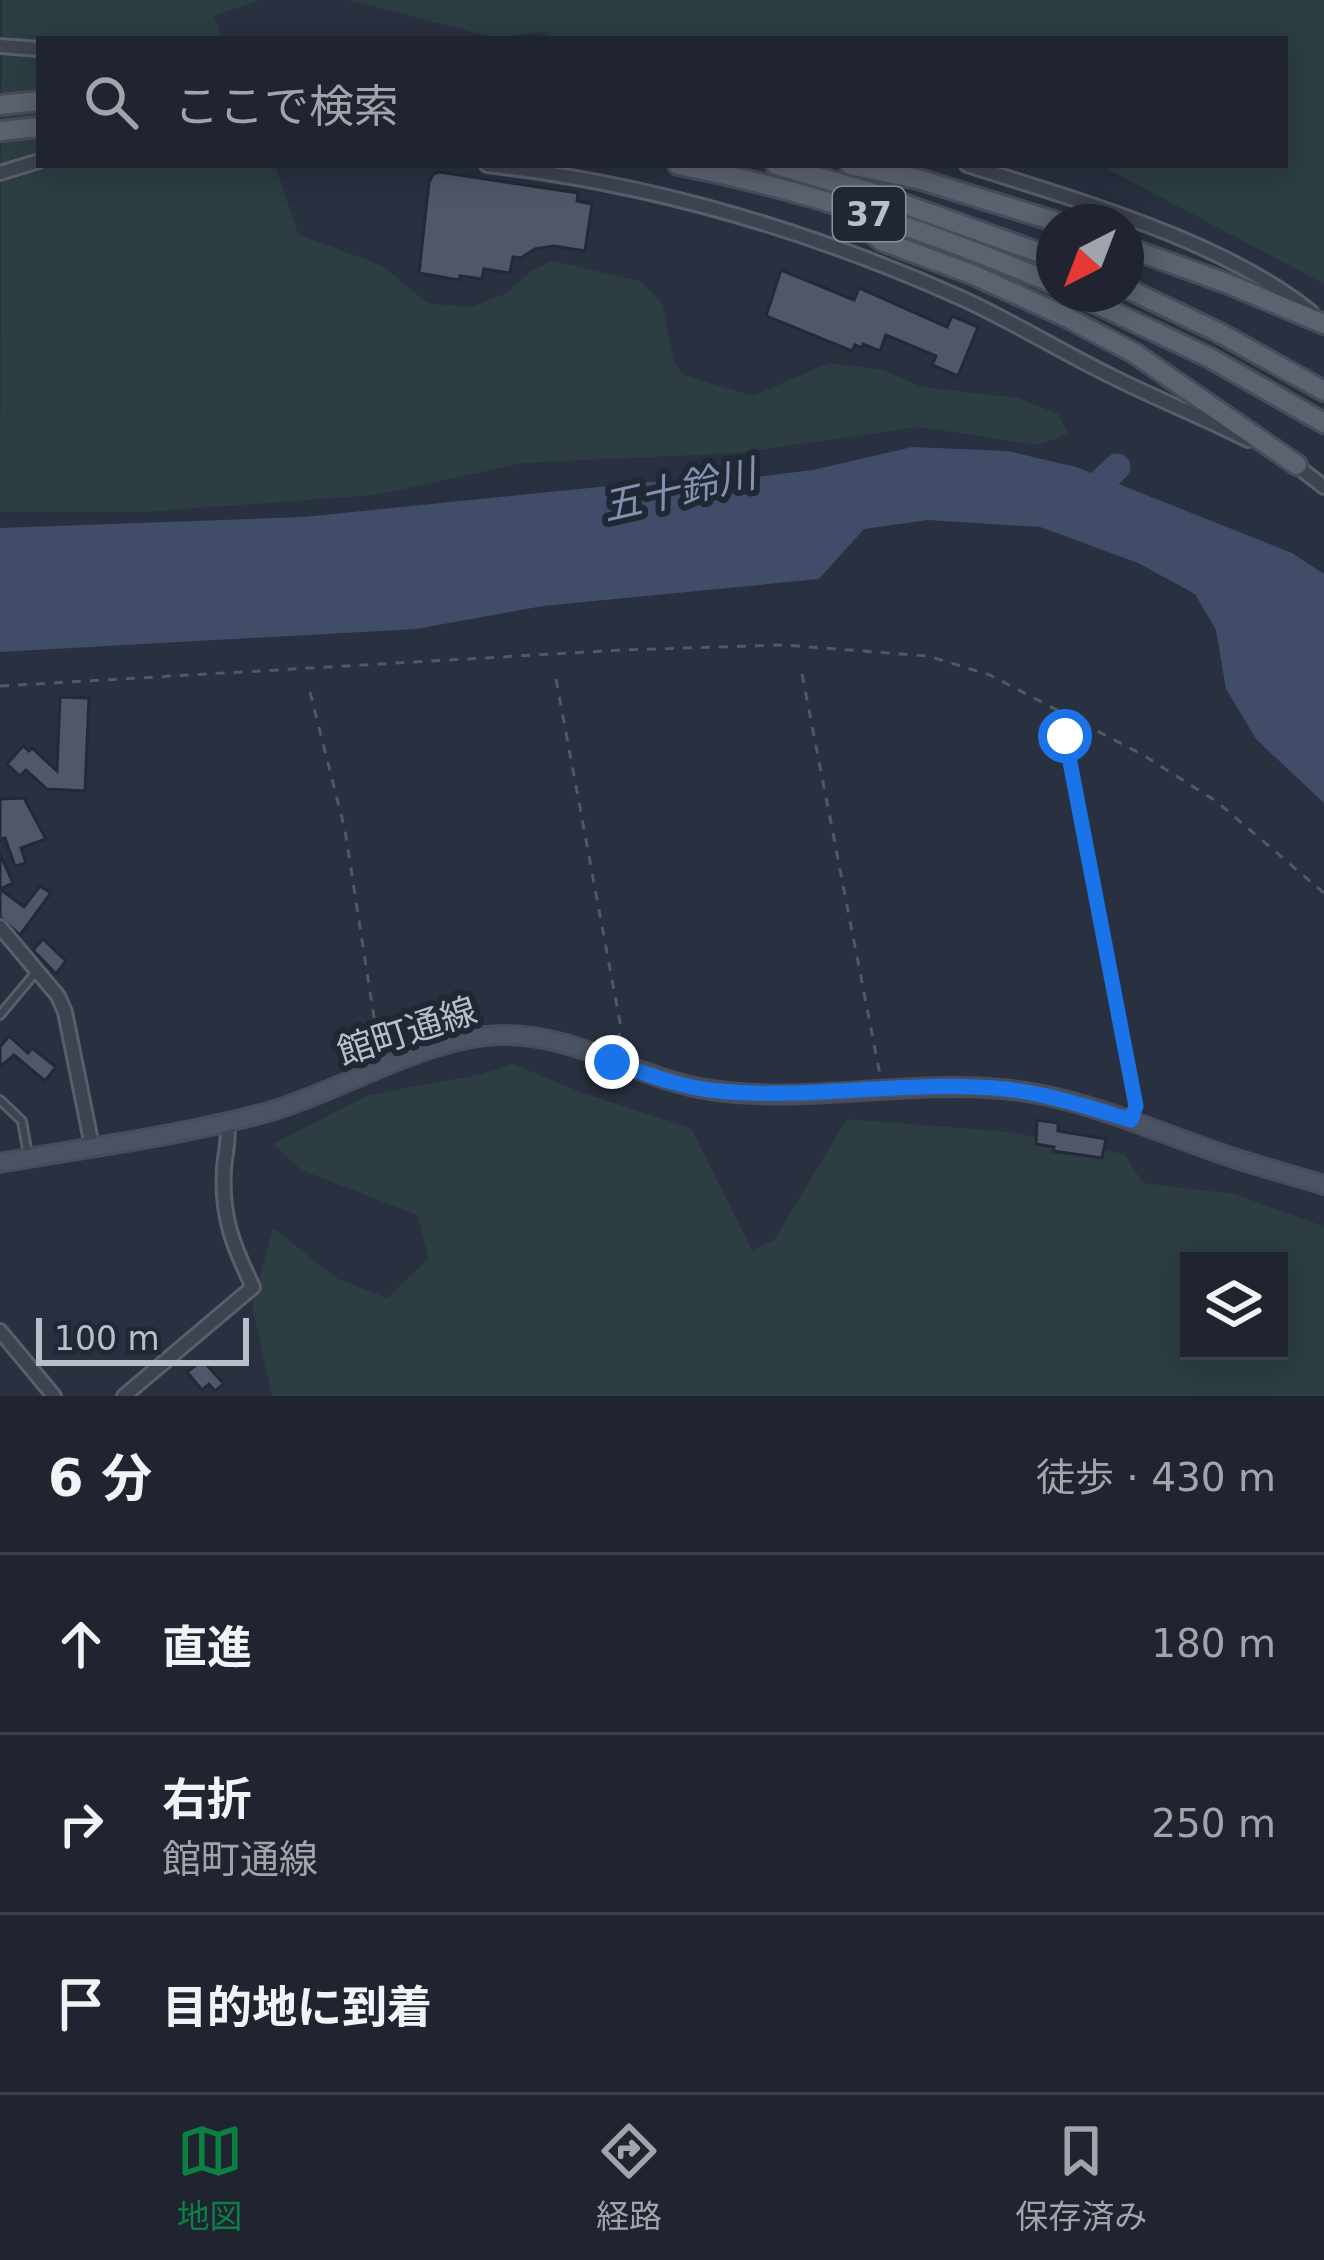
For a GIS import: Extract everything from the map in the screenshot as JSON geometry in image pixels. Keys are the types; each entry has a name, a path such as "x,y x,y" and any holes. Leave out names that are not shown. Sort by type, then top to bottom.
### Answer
{"main road":[{"path":"0,105 36,100"},
{"path":"0,131 36,127"},
{"name":"37","path":"691,168 834,201 1036,276"},
{"name":"37","path":"786,168 1036,252"},
{"path":"866,168 919,178 1036,215"},
{"path":"834,201 882,241 974,275 1134,353 1298,465"},
{"path":"1144,253 1324,323"},
{"path":"1144,297 1324,391"},
{"path":"1114,312 1210,358 1324,423"},
{"name":"館町通線","path":"0,1163 227,1122 305,1100 467,1040 500,1035 567,1043 686,1087 718,1091 789,1094 928,1086 1005,1089 1056,1098 1324,1185"}],"street":[{"path":"0,46 36,49"},
{"path":"0,173 36,162"},
{"path":"507,168 724,208 845,248 966,300 1298,465 1324,487"},
{"path":"976,168 1138,223 1267,279 1324,323"},
{"path":"0,927 58,996 65,1012 92,1146"},
{"path":"124,1396 253,1287 227,1231 227,1122"},
{"path":"0,1330 54,1396"}],"lane":[{"path":"0,1015 37,970"},
{"path":"0,1100 22,1121 29,1158"}],"path":[{"path":"0,686 760,645 928,656 990,675 1144,755 1216,801 1324,893"},
{"path":"802,674 883,1089"},
{"path":"556,679 622,1028 612,1062"},
{"path":"310,692 345,830 382,1069"},
{"path":"1065,736 1136,1106 1131,1120"}],"shaded area":[{"path":"2,0 260,0 214,16 222,36 36,36 36,168 276,168 298,234 383,266 427,303 470,307 505,294 531,271 552,261 640,281 662,303 674,362 684,375 753,396 829,363 883,370 922,387 1018,398 1058,414 1068,434 1038,445 919,427 738,453 522,463 376,495 143,512 0,512"},
{"path":"347,0 1324,0 1324,284 1106,168 1288,168 1288,36 550,36 540,32 488,36"},
{"path":"513,1064 583,1093 691,1128 752,1250 774,1240 847,1119 1010,1132 1124,1154 1143,1183 1234,1194 1324,1228 1324,1396 272,1396 252,1305 273,1228 338,1279 387,1298 429,1258 417,1215 301,1170 273,1144 368,1095"}],"water":[{"name":"五十鈴川","path":"912,447 1008,451 1076,467 1292,553 1324,574 1324,803 1256,739 1226,689 1216,630 1195,594 1138,563 1040,527 928,520 864,529 819,579 543,606 416,629 0,652 0,528 303,517 648,482 730,480 813,470"}],"building":[{"path":"439,172 578,193 577,201 592,204 585,251 554,246 535,249 521,258 513,257 510,273 484,269 482,279 419,273 429,182"},
{"path":"781,270 854,300 859,288 947,327 952,316 978,327 958,376 932,365 936,356 886,335 880,351 863,344 852,351 766,316"},
{"path":"60,697 89,698 85,791 47,789 26,770 20,776 7,764 23,746 32,748 57,771"},
{"path":"24,798 46,839 21,848 26,863 15,866 5,838 0,840 0,799"},
{"path":"0,854 13,883 0,889"},
{"path":"40,886 51,893 20,935 0,917 0,889 24,907"},
{"path":"43,939 66,961 56,974 33,950"},
{"path":"9,1036 28,1053 32,1048 56,1067 45,1081 14,1055 0,1067 0,1047"},
{"path":"1037,1120 1058,1123 1058,1131 1106,1139 1102,1158 1036,1144"},
{"path":"202,1360 224,1384 215,1391 209,1384 202,1390 187,1372"}],"waterway":[{"path":"1086,497 1117,467"}],"route":[{"path":"612,1062 686,1087 718,1091 1005,1089 1131,1120 1136,1106 1065,736"}]}
